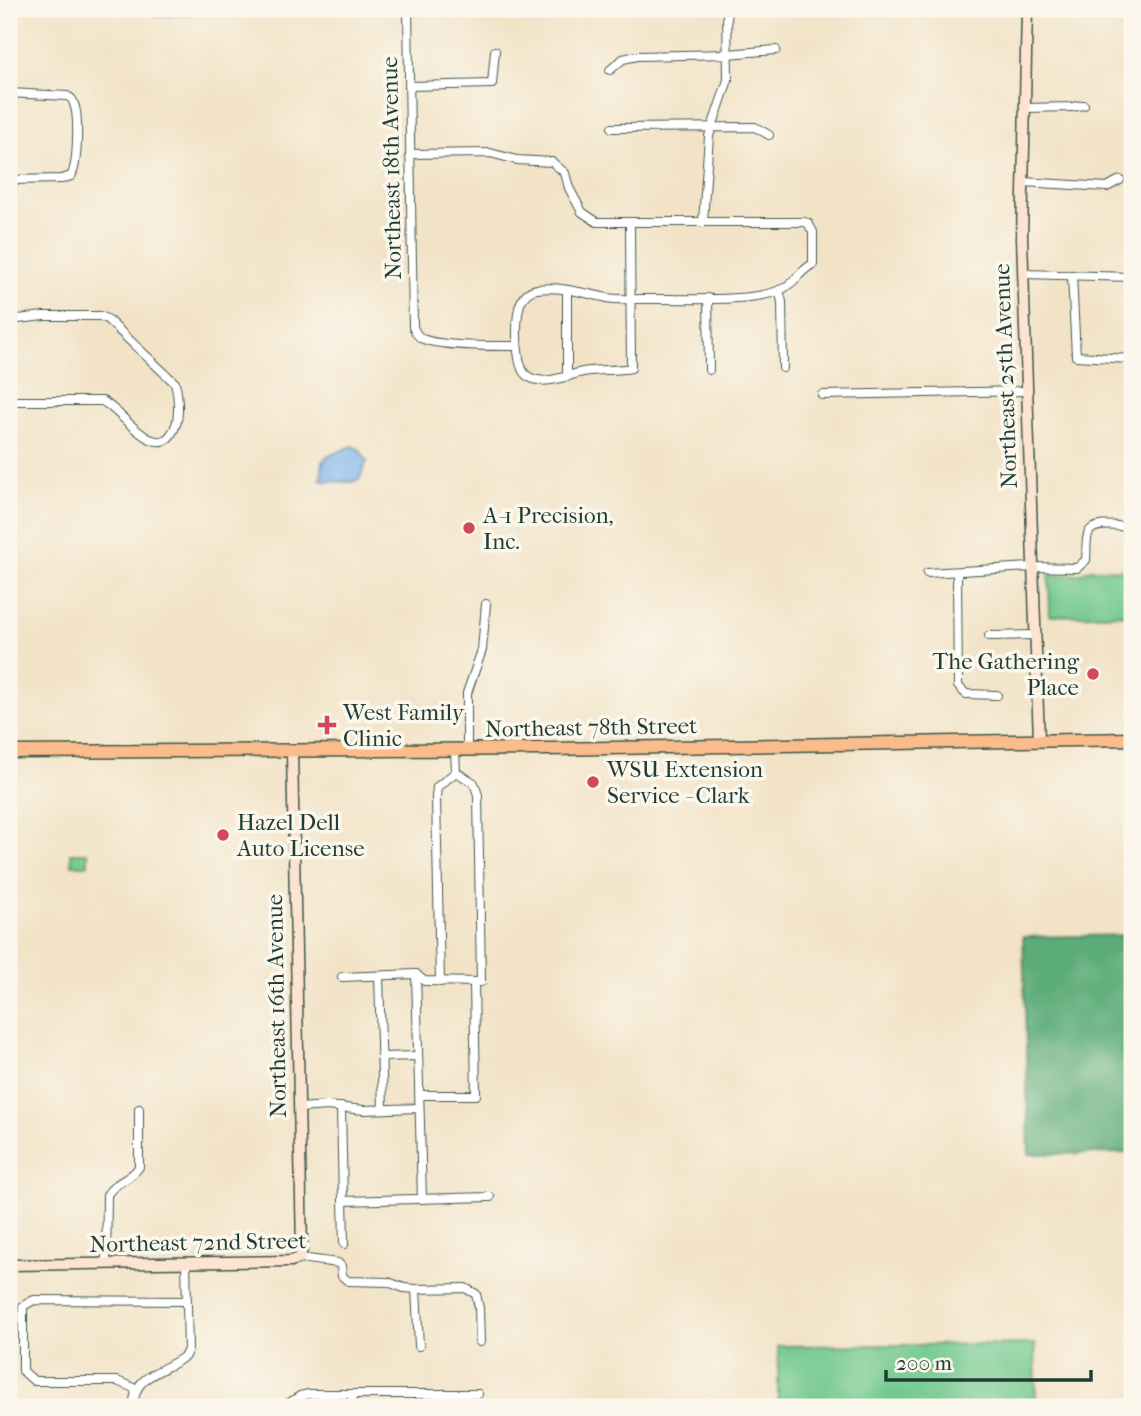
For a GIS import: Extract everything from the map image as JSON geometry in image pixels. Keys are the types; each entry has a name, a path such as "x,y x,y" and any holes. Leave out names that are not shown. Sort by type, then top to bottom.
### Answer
{"main road":[{"name":"Northeast 78th Street","path":"9,751 292,752 1132,739"}],"street":[{"name":"Northeast 18th Avenue","path":"408,9 413,327 416,334 428,341 517,346"},
{"path":"703,221 709,136 726,89 727,9"},
{"name":"Northeast 25th Avenue","path":"1027,9 1023,274 1039,741"},
{"path":"610,70 623,60 637,56 776,50"},
{"path":"409,86 492,84 495,51"},
{"path":"9,93 59,94 70,97 75,110 75,167 71,176 62,179 9,180"},
{"path":"1025,108 1084,105"},
{"path":"612,128 755,127 769,135"},
{"path":"410,154 490,153 517,160 552,162 565,173 574,199 588,218 597,222 808,223 813,232 813,264 806,267 789,285 757,297 632,299 609,298 581,291 537,289 524,297 519,307 517,346 525,374 539,379 562,380 585,372 631,368 632,299 630,223"},
{"path":"1023,183 1107,187 1120,180"},
{"path":"1023,274 1132,277"},
{"path":"1072,275 1076,356 1132,359"},
{"path":"567,290 567,377"},
{"path":"779,290 782,302 783,368"},
{"path":"708,298 709,370"},
{"path":"9,320 44,316 103,317 176,386 177,422 171,433 162,440 148,439 102,401 9,401"},
{"path":"822,395 1027,391"},
{"path":"927,573 1080,567 1086,560 1087,535 1091,529 1098,526 1132,527"},
{"path":"957,573 958,685 966,694 997,695"},
{"path":"440,982 436,797 438,787 456,772 467,693 482,650 486,604"},
{"path":"989,636 1035,635"},
{"name":"Northeast 16th Avenue","path":"292,752 302,1248 300,1258"},
{"path":"342,977 416,974 424,981 481,982 478,795 474,783 456,772"},
{"path":"416,974 422,1199"},
{"path":"379,975 383,1109"},
{"path":"419,1095 476,1095 474,982"},
{"path":"381,1057 418,1056"},
{"path":"341,1107 344,1244"},
{"path":"299,1108 419,1108"},
{"path":"106,1264 107,1195 112,1187 131,1177 139,1167 139,1109"},
{"path":"343,1201 490,1197"},
{"name":"Northeast 72nd Street","path":"9,1265 291,1261 300,1258 338,1263 342,1276 348,1281 388,1282 416,1289"},
{"path":"134,1407 133,1393 140,1382 185,1356 188,1349 186,1262"},
{"path":"419,1346 416,1289 466,1288 476,1294 481,1342"},
{"path":"136,1388 117,1381 34,1381 23,1371 23,1306 34,1300 187,1301"},
{"path":"352,1394 353,1407"},
{"path":"283,1407 304,1395 478,1394"}],"green space":[{"path":"1090,569 1132,570 1132,614 1050,616 1049,576 1080,574"},
{"path":"71,853 88,853 88,865 72,865"},
{"path":"1132,935 1132,1153 1029,1154 1023,937"},
{"path":"1035,1344 1036,1407 778,1407 778,1346"}],"water":[{"path":"154,9 189,9 191,14 155,16"},
{"path":"352,446 359,449 367,461 359,480 323,481 323,461 326,457"}],"place":[{"name":"A-1 Precision, Inc.","path":"469,528"},
{"name":"The Gathering Place","path":"1093,674"},
{"name":"West Family Clinic","path":"327,725"},
{"name":"WSU Extension Service - Clark","path":"593,782"},
{"name":"Hazel Dell Auto License","path":"223,835"}]}
